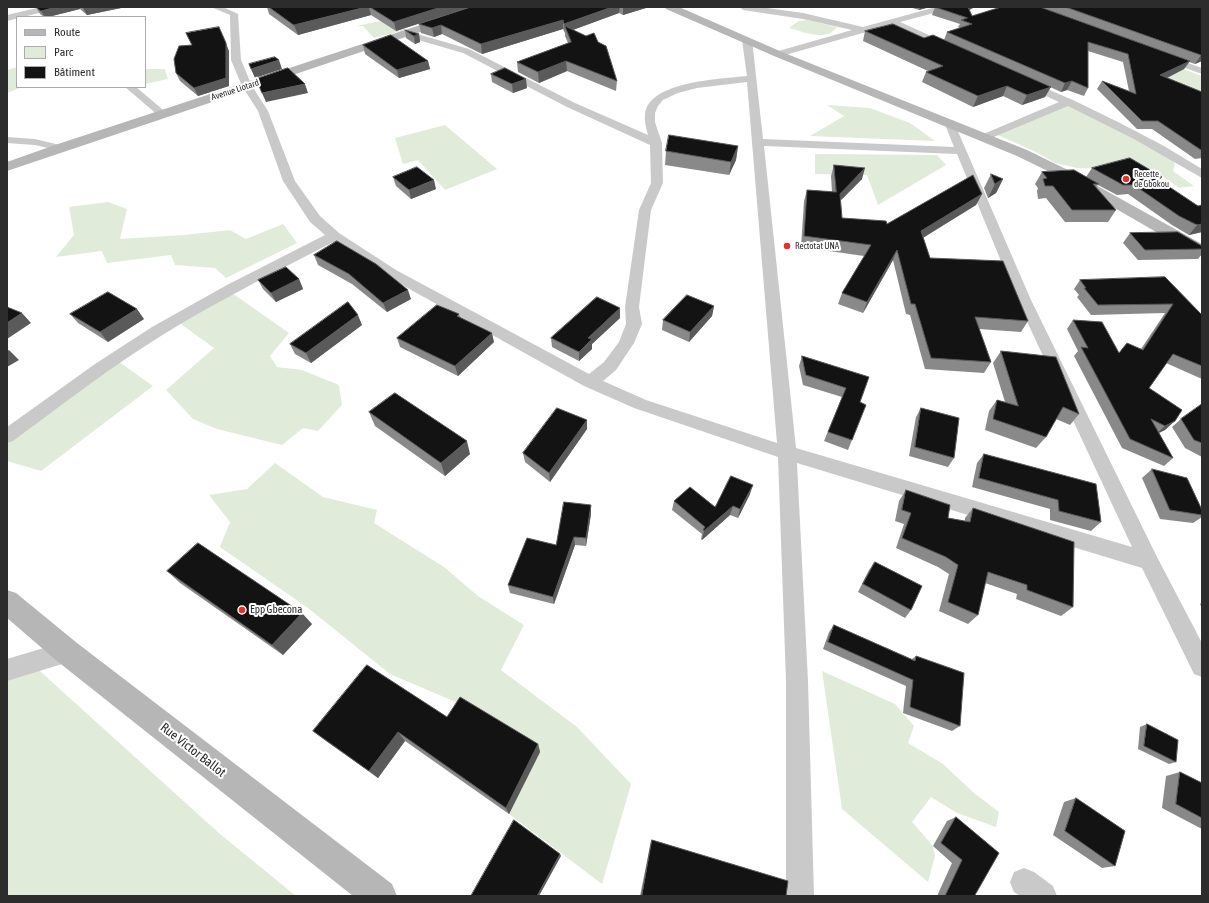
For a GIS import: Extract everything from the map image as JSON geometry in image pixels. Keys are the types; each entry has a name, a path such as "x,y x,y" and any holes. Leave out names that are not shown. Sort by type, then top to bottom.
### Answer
{"street":[{"path":"20,7 31,15 52,7"},
{"path":"215,7 234,14 236,60 247,86 263,111 289,181 315,219 334,236 391,273 590,382 640,404 788,453 1149,561"},
{"name":"Avenue Liotard","path":"7,167 485,7"},
{"path":"670,7 778,54 985,136 1022,153 1071,178 1202,252"},
{"path":"743,7 803,16 862,30"},
{"path":"778,54 946,7"},
{"path":"892,22 956,51"},
{"path":"404,34 466,51 571,106 656,143"},
{"path":"747,40 752,78 788,453 797,681 800,896"},
{"path":"1151,52 1202,71"},
{"path":"590,382 610,366 626,343 634,324 632,307 645,210 657,183 656,143 650,122 650,113 659,98 674,91 697,85 752,78"},
{"path":"1019,80 1068,102 1169,153 1202,174"},
{"path":"131,88 163,114"},
{"path":"985,136 1068,102"},
{"path":"949,122 1024,300 1149,561 1202,666"},
{"path":"7,140 35,142 60,148"},
{"path":"758,142 961,151"},
{"path":"7,436 139,342 200,305 334,236"},
{"name":"Rue Victor Ballot","path":"7,602 67,652 380,896"},
{"path":"7,670 67,652"}],"green space":[{"path":"386,20 405,30 374,38 363,26 356,26"},
{"path":"807,20 837,27 832,32 821,35 814,35 789,28 799,21"},
{"path":"16,67 16,88 20,88 7,93 7,70"},
{"path":"1178,67 1202,76 1202,96 1164,81 1162,73"},
{"path":"146,69 165,69 168,79 146,84"},
{"path":"1069,102 1169,153 1175,164 1173,171 1194,186 1179,188 1161,175 1135,166 1103,169 1077,168 1055,163 1036,152 993,133"},
{"path":"827,105 870,108 910,123 935,141 810,136 844,116"},
{"path":"445,125 497,169 445,190 418,160 403,164 395,138"},
{"path":"815,154 937,155 946,165 878,205 867,175 815,174"},
{"path":"108,202 127,209 120,239 184,235 230,230 246,239 283,224 297,243 226,278 215,268 175,265 171,255 107,263 102,251 56,257 74,235 69,207"},
{"path":"232,293 289,333 270,356 277,367 302,370 339,385 342,405 318,431 303,428 282,445 217,429 193,419 166,390 214,348 178,322"},
{"path":"115,359 153,386 41,471 7,461 7,436"},
{"path":"275,463 323,497 377,510 374,523 444,567 478,596 524,625 501,670 577,727 631,784 602,884 509,814 540,752 465,706 390,674 308,608 220,547 230,522 209,495 247,489"},
{"path":"31,663 220,834 296,896 7,896 7,670"},
{"path":"822,671 895,704 914,726 908,743 943,764 974,793 999,812 996,827 957,813 931,797 912,822 933,846 935,856 928,882 842,809"}],"building":[{"path":"36,7 56,7 41,11"},
{"path":"269,7 366,7 294,25"},
{"path":"370,7 441,7 394,22"},
{"path":"471,7 612,7 564,24 563,20 481,44 441,25 432,28 419,24"},
{"path":"935,7 968,7 972,16 1001,7 1040,7 1190,61 1160,75 1202,92 1202,150 1158,121 1142,121 1102,81 1136,94 1128,54 1088,42 1088,88 1072,81 1065,83 947,32 972,24 961,20 967,18"},
{"path":"1066,7 1202,7 1202,55 1201,55"},
{"path":"893,24 924,38 933,35 1051,87 1027,95 1007,86 978,96 926,72 943,66 865,31"},
{"path":"565,26 586,36 594,33 598,42 606,46 617,81 566,61 538,72 517,62 571,42"},
{"path":"219,27 226,43 226,78 194,88 176,73 174,59 179,46 192,45 186,33"},
{"path":"405,30 419,34 414,36"},
{"path":"391,35 428,61 397,70 363,45"},
{"path":"275,57 279,60 251,69 249,64"},
{"path":"288,68 305,84 262,93 256,79"},
{"path":"505,68 526,79 512,84 491,74"},
{"path":"669,135 738,146 731,162 666,151"},
{"path":"1130,158 1162,177 1156,178 1198,206 1202,205 1202,224 1197,225 1179,216 1134,185 1123,185 1092,168"},
{"path":"834,165 865,168 840,194 842,218 886,221 887,224 973,175 982,194 921,231 930,258 1003,261 1028,321 975,317 991,362 931,358 915,304 911,304 897,250 867,302 842,293 871,245 804,236 807,190 836,192"},
{"path":"417,167 434,180 409,190 393,177"},
{"path":"1074,170 1099,184 1093,184 1116,210 1072,210 1053,186 1045,186 1043,179 1047,178 1042,172"},
{"path":"991,174 1003,179 995,184"},
{"path":"1178,232 1202,246 1202,249 1145,250 1130,233"},
{"path":"337,241 376,264 408,290 383,303 349,274 314,255"},
{"path":"286,267 299,279 271,293 258,280"},
{"path":"1165,277 1202,315 1202,366 1173,354 1149,388 1182,410 1175,421 1165,426 1151,419 1173,458 1130,439 1081,347 1088,348 1073,320 1102,322 1119,353 1127,343 1143,350 1173,304 1098,305 1084,288 1086,288 1080,280"},
{"path":"108,292 137,309 100,332 70,314"},
{"path":"687,295 714,306 690,332 663,320"},
{"path":"597,297 620,308 588,338 592,339 579,352 551,338"},
{"path":"348,302 358,315 306,353 290,344"},
{"path":"437,305 459,314 457,316 492,333 455,366 397,338"},
{"path":"7,307 22,313 7,323"},
{"path":"1001,351 1056,357 1079,414 1063,407 1046,437 993,419 997,400 1018,406"},
{"path":"802,356 869,377 860,402 866,405 852,440 828,432 846,388 806,375"},
{"path":"395,393 467,441 441,463 369,412"},
{"path":"1202,404 1202,443 1194,440 1181,419"},
{"path":"557,408 587,420 549,473 523,453"},
{"path":"921,408 959,418 954,458 915,447"},
{"path":"984,454 1096,484 1101,522 1059,511 1058,500 979,478"},
{"path":"1152,469 1187,478 1202,510 1202,515 1170,510"},
{"path":"731,476 753,485 740,509 733,506 704,531 703,530 705,527 674,501 690,487 715,507"},
{"path":"906,490 950,505 948,518 970,522 973,508 1074,542 1073,607 1027,590 1027,585 988,572 978,615 948,602 958,565 946,557 902,538 911,513 902,510"},
{"path":"564,502 591,505 586,538 574,537 553,597 508,585 527,538 556,545"},
{"path":"198,543 302,613 272,645 167,571"},
{"path":"875,562 922,586 911,610 863,584"},
{"path":"834,625 915,661 916,656 964,673 960,726 910,707 913,680 828,642"},
{"path":"367,665 447,717 460,697 538,744 506,808 398,732 369,771 313,731"},
{"path":"1147,724 1178,740 1176,762 1144,746"},
{"path":"1180,772 1202,783 1202,818 1176,804"},
{"path":"1076,798 1125,831 1115,866 1065,831"},
{"path":"956,817 999,853 975,895 976,896 945,896 962,860 941,843"},
{"path":"514,820 560,854 537,896 471,896"},
{"path":"652,840 788,881 786,896 642,896"}],"place":[{"name":"Recette de Gbokou","path":"1126,179"},
{"name":"Rectotat UNA","path":"787,246"},
{"name":"Epp Gbecona","path":"242,610"}]}
